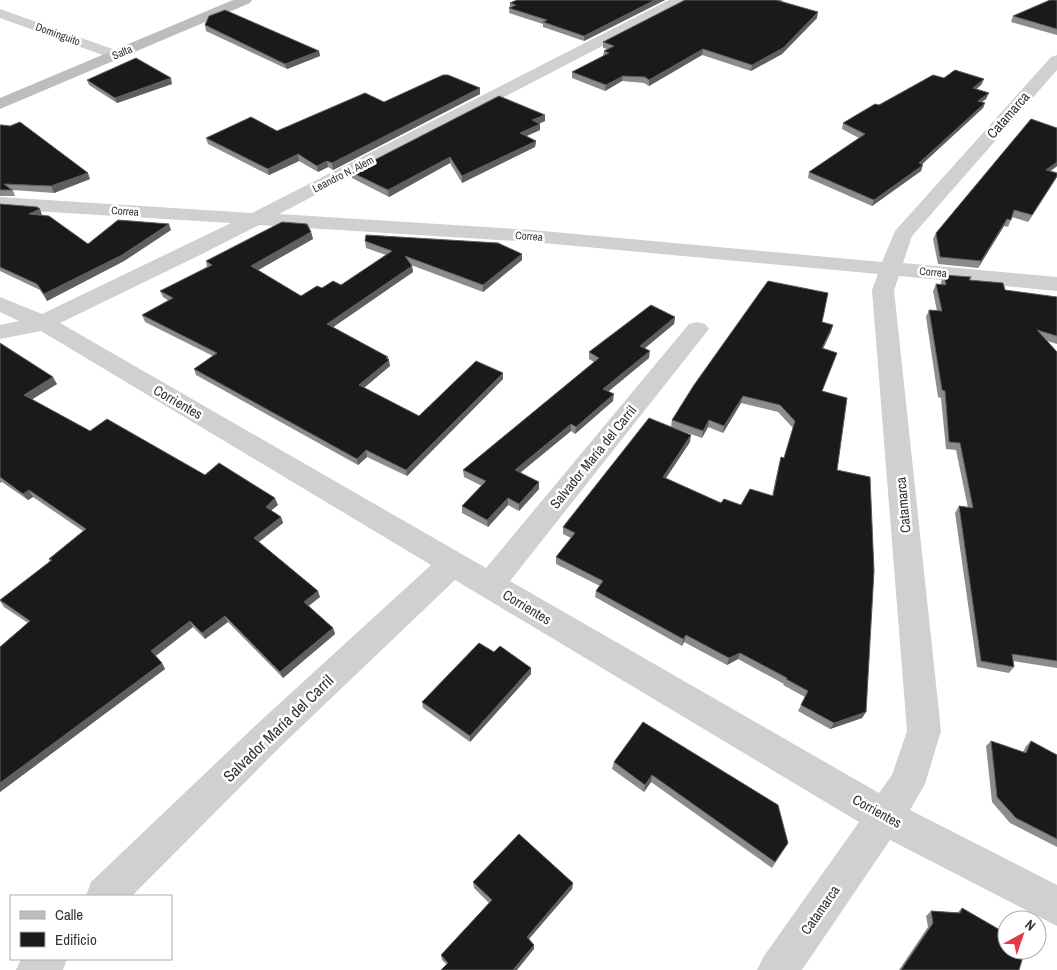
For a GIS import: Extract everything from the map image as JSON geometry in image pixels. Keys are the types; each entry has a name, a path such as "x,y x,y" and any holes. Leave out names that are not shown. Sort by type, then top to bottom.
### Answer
{"main road":[{"name":"Salta","path":"0,104 245,0"}],"street":[{"name":"Leandro N. Alem","path":"0,332 42,323 191,252 680,0"},
{"name":"Dominguito","path":"0,13 116,55"},
{"name":"Catamarca","path":"778,970 907,784 924,731 883,290 902,235 1057,60"},
{"name":"Correa","path":"0,203 532,236 1057,284"},
{"name":"Corrientes","path":"0,304 42,323 885,817 1057,906"},
{"name":"Salvador María del Carril","path":"490,585 696,329"},
{"name":"Salvador María del Carril","path":"106,895 268,736 453,564"},
{"path":"37,970 46,960"}],"building":[{"path":"517,0 655,0 584,36 543,22 547,20 509,8 516,5 510,3"},
{"path":"685,0 776,0 818,12 783,48 752,65 703,49 649,80 645,77 623,76 606,85 572,72 609,53 604,51 614,46 603,42"},
{"path":"1050,0 1057,0 1057,29 1013,16"},
{"path":"225,10 319,51 285,64 205,25 209,16"},
{"path":"136,58 171,78 115,98 87,80"},
{"path":"955,70 984,79 973,88 989,93 978,101 985,103 919,163 923,165 874,200 809,172 865,134 843,123 875,104 879,105 933,75 944,78"},
{"path":"443,75 448,75 480,88 332,163 327,161 317,166 298,154 268,169 206,138 251,117 277,131 365,93 384,102"},
{"path":"499,96 545,115 532,120 540,124 520,133 536,141 462,176 450,157 388,190 351,172"},
{"path":"1031,119 1057,128 1057,162 1046,170 1057,173 1057,176 1032,215 1014,210 1011,220 1007,219 981,261 940,257 936,233"},
{"path":"20,122 88,173 51,186 4,184 12,190 0,190 0,125 10,126"},
{"path":"0,204 37,207 40,209 29,214 49,216 88,244 118,220 169,224 122,255 44,294 37,284 0,267"},
{"path":"282,222 307,224 311,232 251,266 301,296 317,286 322,288 333,281 341,285 392,251 365,241 366,235 498,243 522,254 483,285 405,256 412,266 327,324 388,357 386,358 389,360 359,385 419,416 476,361 503,373 406,470 366,450 357,459 194,369 217,353 142,315 173,298 160,291 212,265 206,261"},
{"path":"944,275 971,277 969,280 1003,283 1005,290 1057,297 1057,336 1037,330 1057,352 1057,661 1012,654 1014,667 981,661 959,506 973,508 960,443 949,442 945,391 942,390 929,310 942,311 936,284 946,285"},
{"path":"768,281 828,293 822,322 833,325 822,348 837,353 822,391 847,398 837,470 870,477 874,571 866,712 834,723 801,705 808,691 787,678 740,653 729,658 686,635 683,639 596,591 603,581 556,557 575,533 563,527 649,418 691,435 663,477 721,503 724,499 741,505 750,489 773,496 781,457 784,458 795,421 780,405 743,396 724,426 709,420 703,431 672,420 694,385"},
{"path":"651,305 675,317 640,346 650,351 603,389 614,394 576,427 571,424 515,470 539,482 519,504 508,498 487,520 462,506 486,481 463,470 599,358 589,352"},
{"path":"0,343 53,377 24,395 90,431 107,419 205,475 219,463 275,498 266,507 281,517 254,538 318,591 304,602 333,628 280,672 225,616 202,633 190,621 151,651 162,663 0,783 0,647 30,621 0,600 52,560 49,559 86,529 29,490 23,494 0,477"},
{"path":"479,643 494,652 500,646 531,668 470,736 422,702"},
{"path":"643,722 778,805 788,843 775,862 652,775 645,785 614,762"},
{"path":"991,741 1026,753 1031,741 1057,755 1057,839 1016,818 997,797"},
{"path":"519,834 573,883 527,937 534,945 513,970 441,970 448,963 441,955 492,900 473,882"},
{"path":"962,908 997,928 997,960 1022,960 1019,970 901,970 933,923 931,911 960,913"}]}
